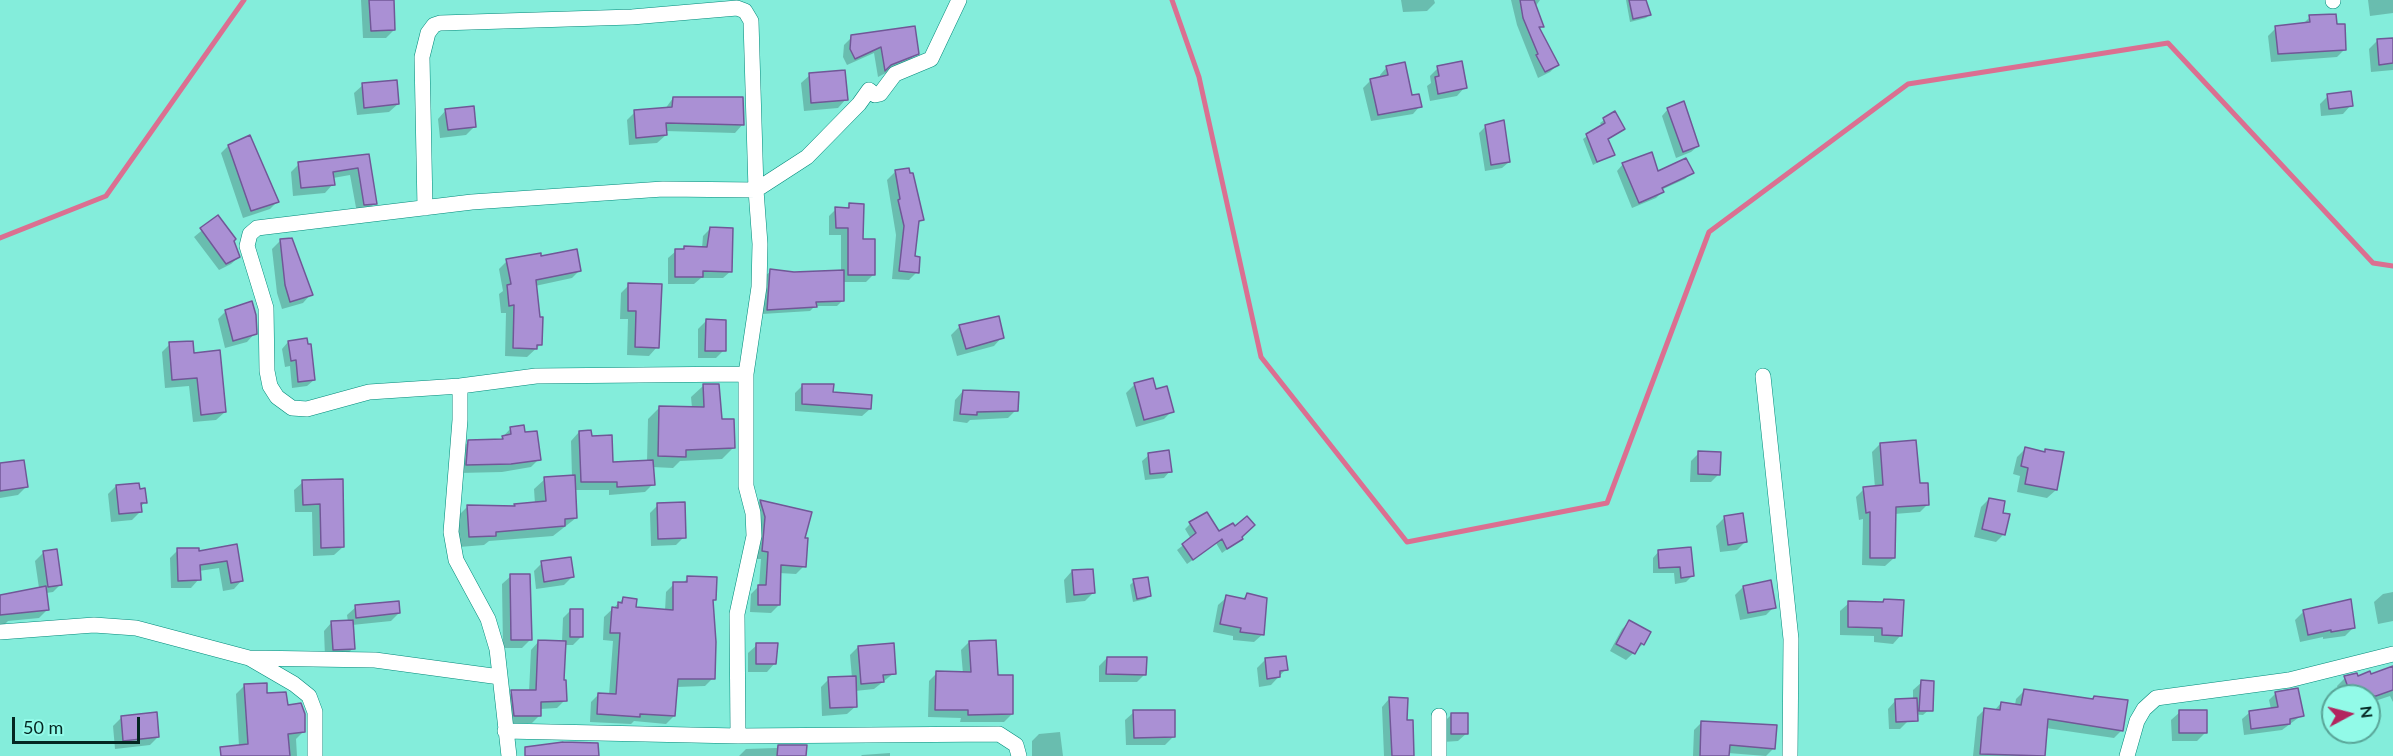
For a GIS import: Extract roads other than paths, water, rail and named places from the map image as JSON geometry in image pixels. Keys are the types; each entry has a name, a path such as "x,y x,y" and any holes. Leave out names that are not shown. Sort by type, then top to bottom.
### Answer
{"street":[{"path":"746,374 536,376 459,386 369,392 307,408 292,408 277,397 270,386 267,371 266,308 247,246 250,234 257,228 284,224 484,201 663,189 756,190 807,157 859,104 869,90 875,95 880,93 895,74 931,59 959,0"},
{"path":"425,208 422,57 428,33 434,25 632,17 737,8 745,11 751,21 756,190 760,244 759,286 746,374 746,486 753,513 754,536 737,614 738,736"},
{"path":"1763,376 1791,639 1790,756"},
{"path":"459,386 460,420 451,532 456,560 488,618 497,649 509,756"},
{"path":"0,632 94,625 136,627 249,657 375,660 500,677"},
{"path":"2127,756 2137,722 2144,709 2157,698 2289,680 2393,654"},
{"path":"249,657 294,684 309,696 315,712 315,756"},
{"path":"1439,716 1439,756"},
{"path":"505,731 738,736 999,734 1016,745 1019,756"}],"waterway":[{"path":"0,238 106,196 244,0"},
{"path":"1172,0 1199,77 1261,357 1407,542 1607,503 1709,232 1908,84 2168,43 2373,263 2393,266"}]}
